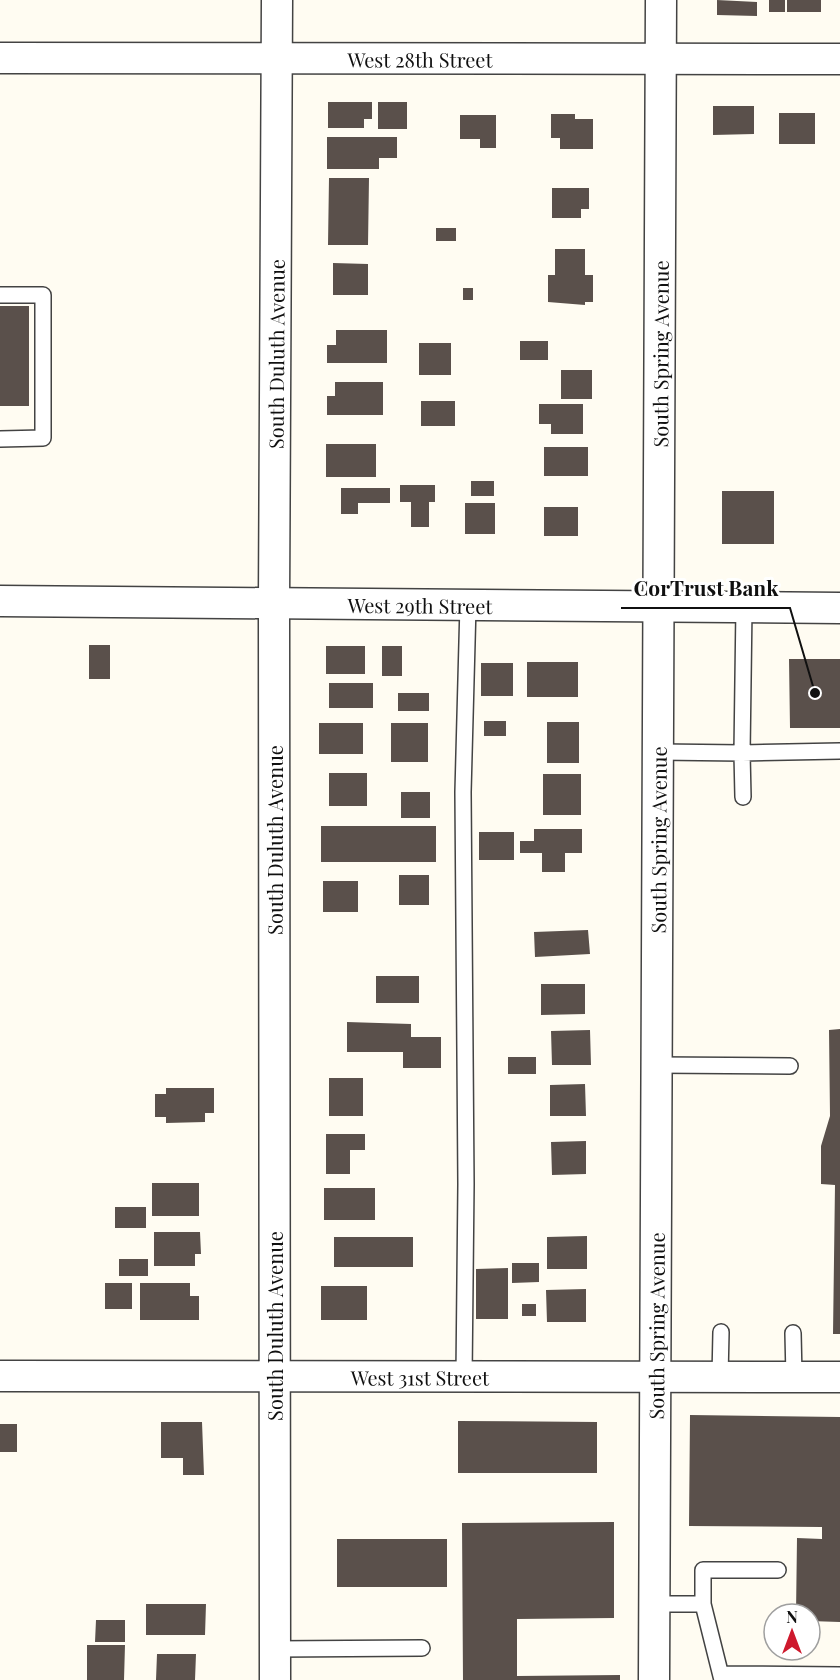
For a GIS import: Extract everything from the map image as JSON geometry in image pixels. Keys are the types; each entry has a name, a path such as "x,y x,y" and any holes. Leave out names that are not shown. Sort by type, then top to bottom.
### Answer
{"street":[{"name":"South Duluth Avenue","path":"275,1680 274,603 277,0"},
{"name":"South Spring Avenue","path":"654,1680 661,0"},
{"name":"West 28th Street","path":"0,58 840,59"},
{"name":"West 29th Street","path":"0,601 840,608"},
{"name":"West 31st Street","path":"0,1376 840,1377"}],"lane":[{"path":"0,295 43,295 43,438 0,439"},
{"path":"464,1377 466,1184 463,792 468,604"},
{"path":"743,797 744,607"},
{"path":"659,752 840,751"},
{"path":"656,1065 790,1066"},
{"path":"720,1377 721,1332"},
{"path":"794,1333 794,1377"},
{"path":"778,1570 703,1570 703,1604 722,1677 840,1675"},
{"path":"654,1604 703,1604"},
{"path":"275,1649 423,1648"}],"building":[{"path":"717,0 757,2 757,16 717,15"},
{"path":"769,0 785,0 785,12 769,12"},
{"path":"787,0 821,0 821,12 787,12"},
{"path":"328,102 372,102 372,119 364,119 364,128 328,128"},
{"path":"378,102 407,102 407,129 378,129"},
{"path":"713,106 754,106 754,134 713,135"},
{"path":"779,113 815,113 815,144 779,144"},
{"path":"551,114 575,114 575,119 593,119 593,149 560,149 560,138 551,138"},
{"path":"460,115 496,115 496,148 480,148 480,139 460,139"},
{"path":"327,137 397,137 397,158 379,158 379,169 327,169"},
{"path":"329,178 369,178 368,245 328,245"},
{"path":"552,188 589,188 589,209 581,209 581,218 552,218"},
{"path":"436,228 456,228 456,241 436,241"},
{"path":"555,249 585,249 585,275 593,275 593,302 585,302 585,305 548,302 548,275 555,275"},
{"path":"333,263 368,264 368,295 333,295"},
{"path":"463,288 473,288 473,300 463,300"},
{"path":"0,306 29,306 29,406 0,406"},
{"path":"336,330 387,330 387,363 327,363 327,345 336,345"},
{"path":"520,341 548,341 548,360 520,360"},
{"path":"419,343 451,343 451,375 419,375"},
{"path":"561,370 592,370 592,399 561,399"},
{"path":"335,382 383,382 383,415 327,415 327,396 335,396"},
{"path":"421,401 455,401 455,426 421,426"},
{"path":"539,404 583,404 583,434 551,434 551,424 539,424"},
{"path":"326,444 376,444 376,477 326,477"},
{"path":"544,447 588,447 588,476 544,476"},
{"path":"471,481 494,481 494,496 471,496"},
{"path":"400,485 435,485 435,502 429,502 429,527 411,527 411,502 400,502"},
{"path":"341,488 390,488 390,503 358,503 358,514 341,514"},
{"path":"722,491 774,491 774,544 722,544"},
{"path":"465,503 495,503 495,534 465,534"},
{"path":"544,507 578,507 578,536 544,536"},
{"path":"89,645 110,645 110,679 89,679"},
{"path":"326,646 365,646 365,674 326,674"},
{"path":"382,646 402,646 402,676 382,676"},
{"path":"789,659 840,659 840,728 790,728"},
{"path":"527,662 578,662 578,697 527,697"},
{"path":"481,663 513,663 513,696 481,696"},
{"path":"329,683 373,683 373,708 329,708"},
{"path":"398,693 429,693 429,711 398,711"},
{"path":"484,721 506,721 506,736 484,736"},
{"path":"547,722 579,722 579,763 547,763"},
{"path":"319,723 363,723 363,754 319,754"},
{"path":"391,723 428,723 428,762 391,762"},
{"path":"329,773 367,773 367,806 329,806"},
{"path":"543,774 581,774 581,815 543,815"},
{"path":"401,792 430,792 430,818 401,818"},
{"path":"321,826 436,826 436,862 321,862"},
{"path":"534,829 582,829 582,853 565,853 565,872 542,872 542,853 520,853 520,841 534,841"},
{"path":"479,832 514,832 514,860 479,860"},
{"path":"399,875 429,875 429,905 399,905"},
{"path":"323,881 358,881 358,912 323,912"},
{"path":"588,930 590,954 535,957 534,932"},
{"path":"376,976 419,976 419,1003 376,1003"},
{"path":"541,984 585,984 585,1014 541,1015"},
{"path":"347,1022 411,1024 411,1037 441,1037 441,1068 403,1068 403,1052 347,1052"},
{"path":"840,1029 840,1334 833,1334 835,1185 821,1184 821,1146 830,1116 829,1030"},
{"path":"590,1030 591,1065 552,1065 551,1031"},
{"path":"508,1057 536,1057 536,1074 508,1074"},
{"path":"329,1078 363,1078 363,1116 329,1116"},
{"path":"585,1084 586,1116 550,1116 550,1085"},
{"path":"166,1088 214,1088 214,1113 205,1113 205,1122 166,1123 166,1117 155,1117 155,1094 166,1094"},
{"path":"326,1134 365,1134 365,1150 350,1150 350,1174 326,1174"},
{"path":"586,1141 586,1174 552,1175 551,1142"},
{"path":"152,1183 199,1183 199,1216 152,1216"},
{"path":"324,1188 375,1188 375,1220 324,1220"},
{"path":"115,1207 146,1207 146,1228 115,1228"},
{"path":"154,1232 200,1232 201,1254 195,1254 195,1266 154,1266"},
{"path":"587,1236 587,1269 547,1269 547,1237"},
{"path":"334,1237 413,1237 413,1267 334,1267"},
{"path":"119,1259 148,1259 148,1276 119,1276"},
{"path":"512,1263 539,1263 539,1282 512,1283"},
{"path":"508,1268 508,1319 476,1319 476,1269"},
{"path":"105,1283 132,1283 132,1309 105,1309"},
{"path":"140,1283 190,1283 190,1296 199,1296 199,1320 140,1320"},
{"path":"321,1286 367,1286 367,1320 321,1320"},
{"path":"586,1289 586,1322 547,1322 546,1290"},
{"path":"522,1304 536,1304 536,1316 522,1316"},
{"path":"690,1415 840,1417 840,1622 822,1621 822,1602 796,1602 797,1538 822,1539 822,1527 689,1526"},
{"path":"458,1421 597,1422 597,1473 458,1473"},
{"path":"161,1422 202,1422 204,1475 183,1475 183,1458 161,1458"},
{"path":"0,1424 17,1424 17,1452 0,1452"},
{"path":"614,1522 614,1618 517,1619 517,1676 620,1675 620,1680 463,1680 462,1523"},
{"path":"337,1539 447,1539 447,1587 337,1587"},
{"path":"146,1604 206,1604 205,1635 146,1635"},
{"path":"96,1620 125,1620 125,1642 95,1642"},
{"path":"87,1645 125,1645 124,1680 87,1680"},
{"path":"157,1654 196,1654 195,1680 156,1680"}],"place":[{"name":"CorTrust Bank","path":"815,693"}]}
